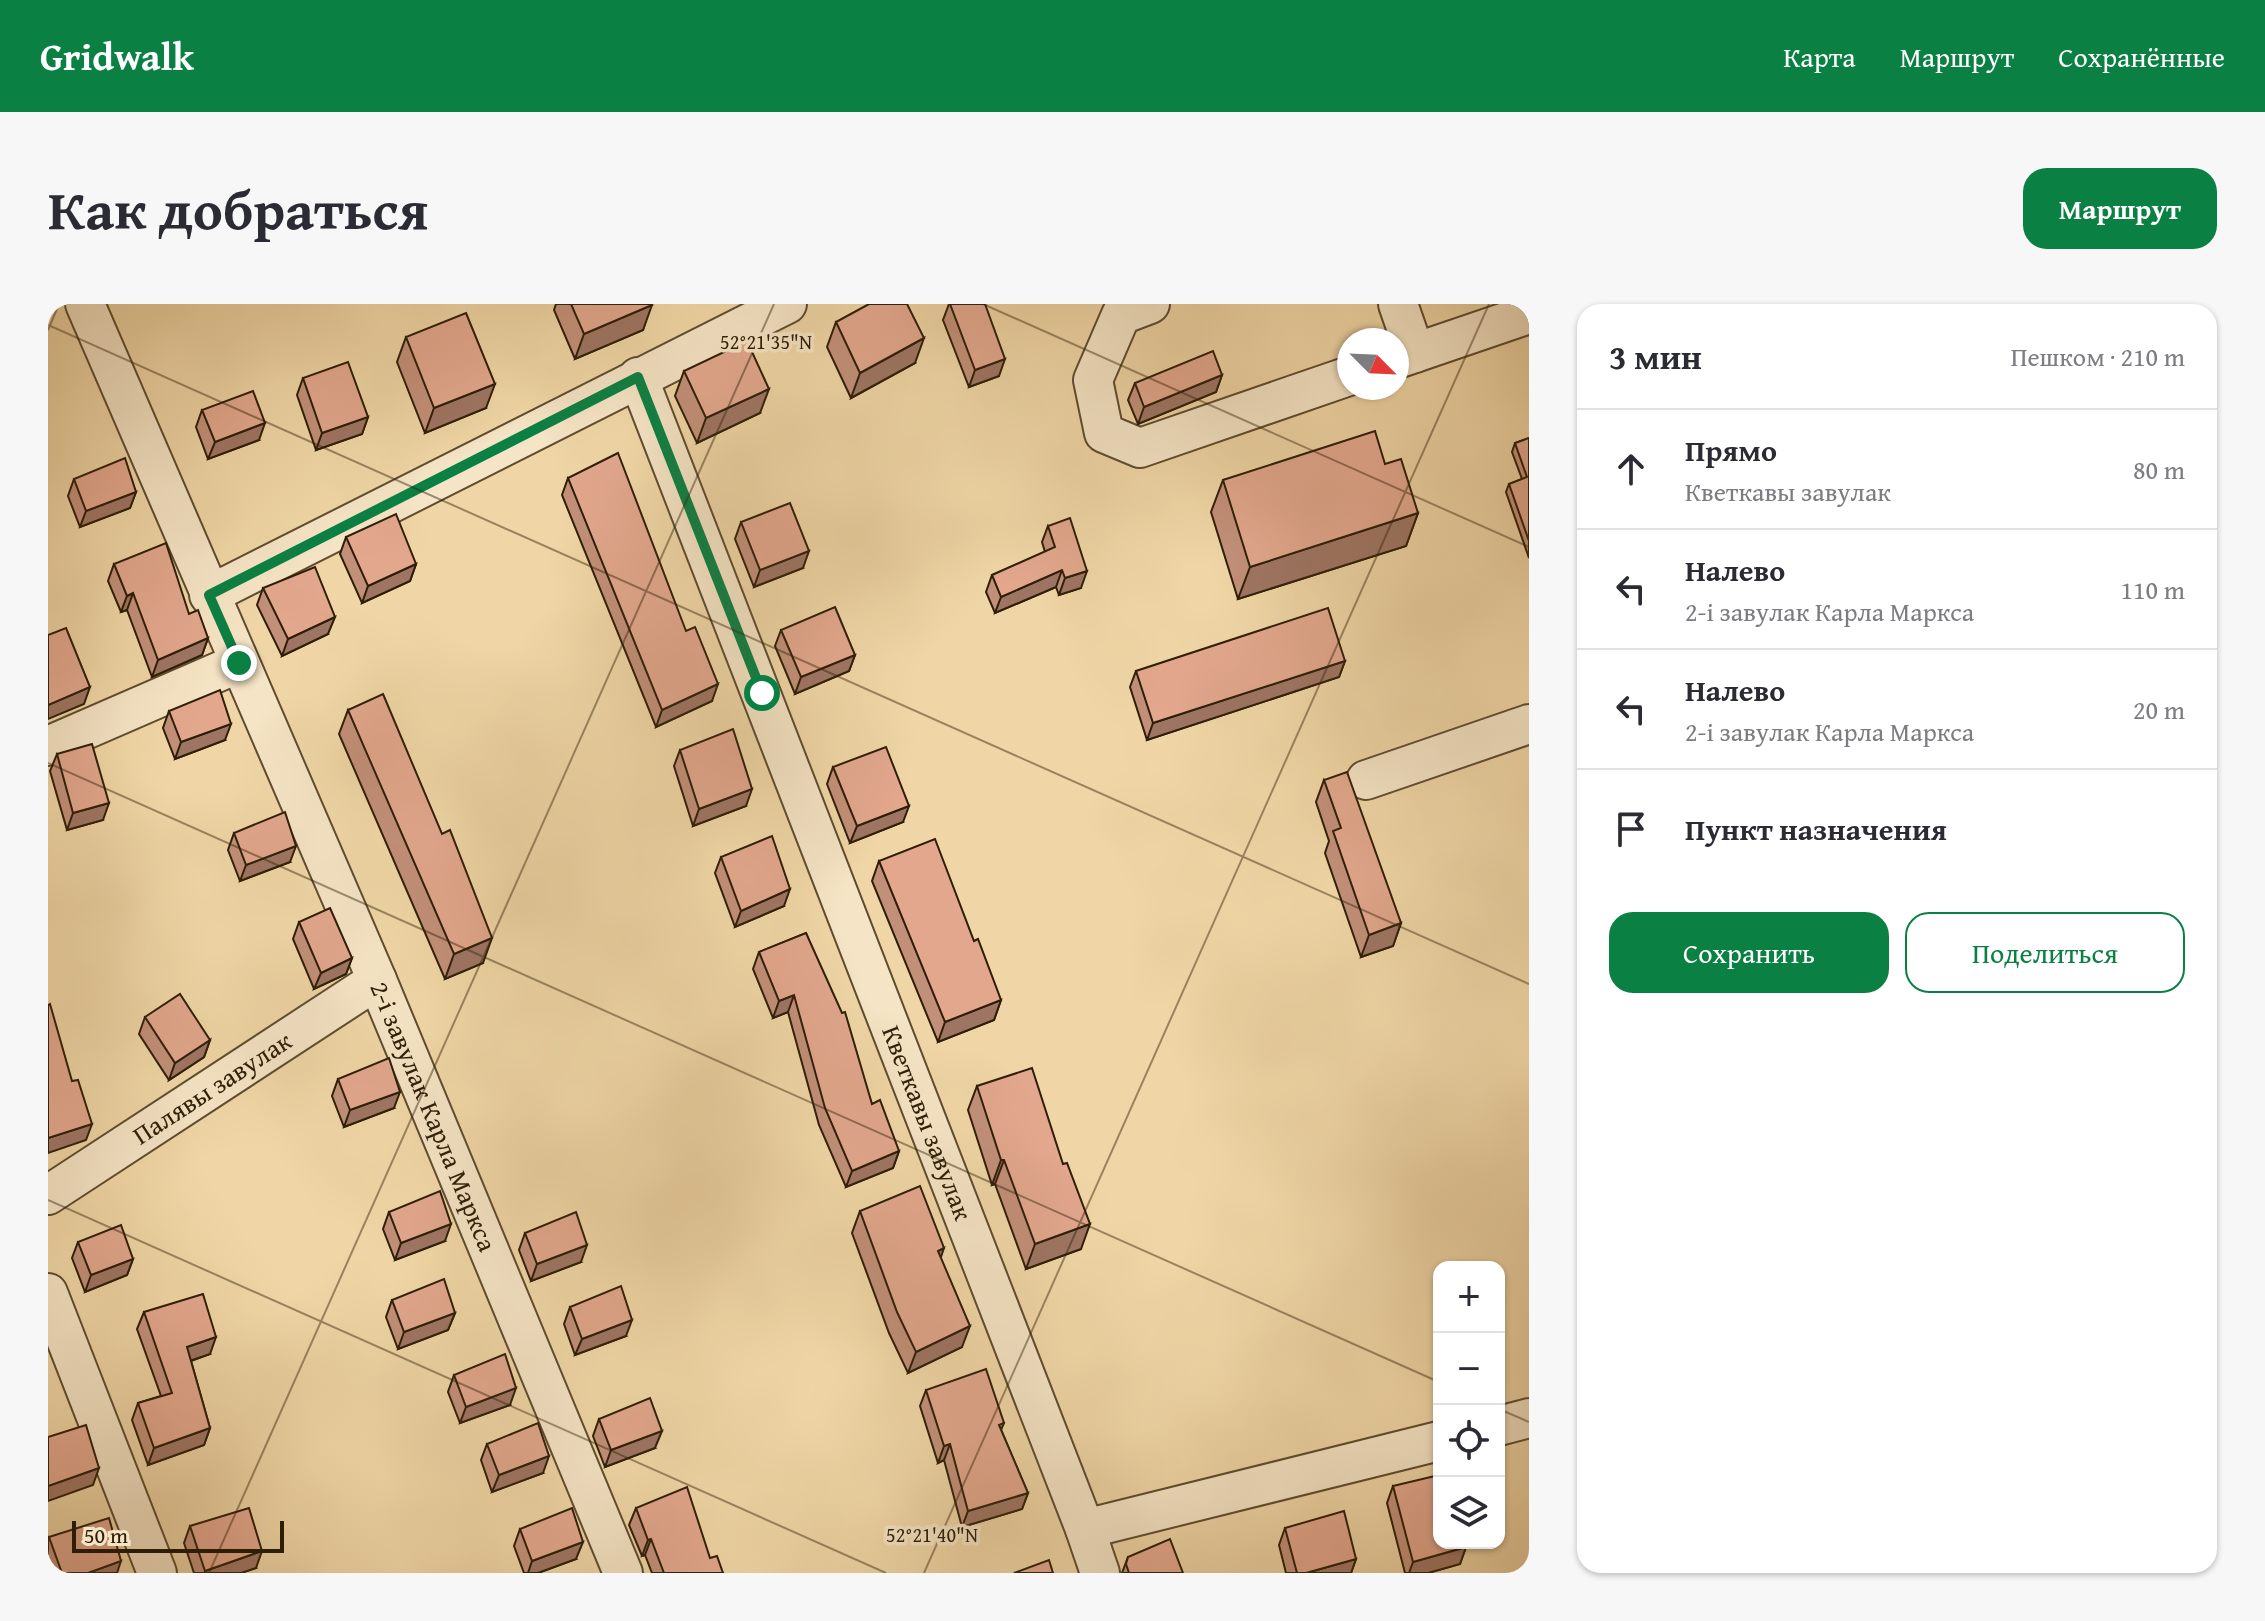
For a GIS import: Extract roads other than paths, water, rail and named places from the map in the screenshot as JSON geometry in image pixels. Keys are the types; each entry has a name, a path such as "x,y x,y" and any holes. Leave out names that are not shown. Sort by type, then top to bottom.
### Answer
{"street":[{"name":"2-і завулак Карла Маркса","path":"85,304 377,980 623,1573"},
{"path":"209,595 787,304"},
{"path":"1150,304 1121,315 1093,380 1104,433 1140,448 1337,380"},
{"path":"1398,304 1402,328"},
{"path":"1409,355 1529,314"},
{"name":"Кветкавы завулак","path":"638,377 1100,1573"},
{"path":"48,746 239,663"},
{"path":"1366,780 1529,724"},
{"name":"Палявы завулак","path":"48,1195 377,980"},
{"path":"48,1293 157,1573"},
{"path":"1505,1424 1529,1418"},
{"path":"1085,1529 1433,1442"}]}
